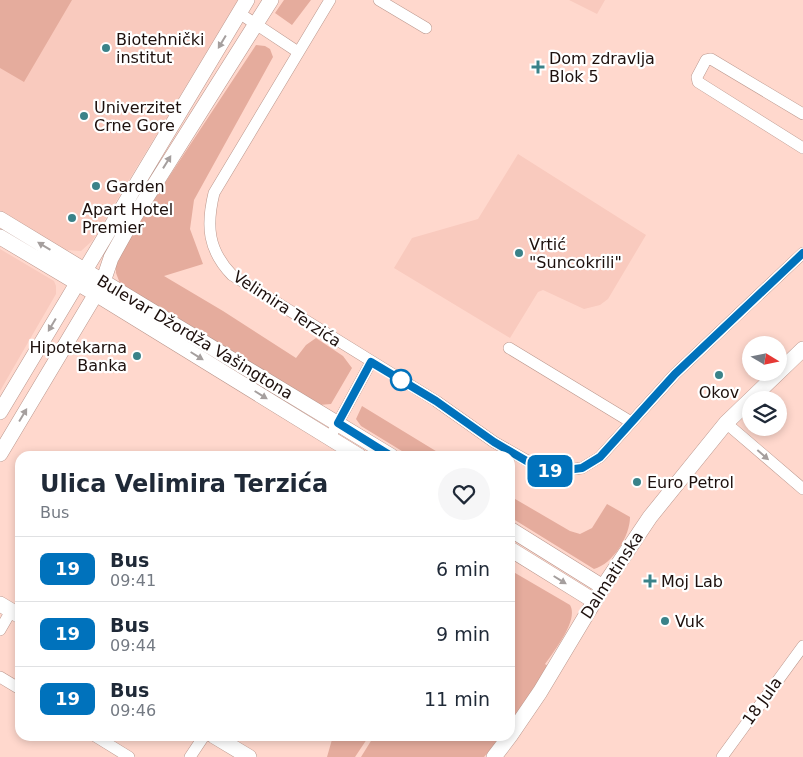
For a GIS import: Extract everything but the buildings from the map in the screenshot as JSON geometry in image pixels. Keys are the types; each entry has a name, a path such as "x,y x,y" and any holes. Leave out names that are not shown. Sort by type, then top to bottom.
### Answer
{"main road":[{"path":"0,412 247,0"},
{"path":"0,454 100,288 111,258 131,222 271,0"},
{"name":"Bulevar Džordža Vašingtona","path":"0,219 82,277 351,451"},
{"name":"Bulevar Džordža Vašingtona","path":"0,237 82,277"},
{"name":"Bulevar Džordža Vašingtona","path":"100,288 338,423 383,451"},
{"name":"Dalmatinska","path":"515,729 540,692 594,601 650,517 726,423 803,349"},
{"path":"515,533 603,587"},
{"path":"515,552 594,601"},
{"path":"222,741 249,757"},
{"name":"Dalmatinska","path":"494,757 506,741"}],"street":[{"name":"Velimira Terzića","path":"330,0 214,193 208,218 210,236 222,265 232,275 436,401 510,451"},
{"path":"379,0 426,28"},
{"path":"238,13 298,52"},
{"path":"803,114 711,59 706,60 697,77 698,82 803,148"},
{"path":"509,348 631,422 716,334 803,253"},
{"path":"329,438 371,362"},
{"name":"Velimira Terzića","path":"515,454 542,470 559,471 582,468 600,457 631,422"},
{"path":"726,423 803,489"},
{"path":"0,630 10,611"},
{"name":"18 Jula","path":"722,757 803,646"},
{"path":"0,677 15,686"},
{"path":"103,741 129,757"},
{"path":"190,757 201,741"}],"shaded area":[{"name":"Univerzitet Crne Gore","path":"0,0 238,0 92,241 81,251 65,250 0,212"},
{"path":"0,0 72,0 24,82 0,68"},
{"path":"284,0 311,0 292,25 275,13"},
{"path":"569,0 605,0 597,14"},
{"path":"256,45 265,46 270,49 273,57 194,200 190,229 203,264 164,276 296,358 306,345 316,338 343,356 352,368 331,404 319,405 121,286 116,273 116,257"},
{"name":"Vrtić \"Suncokrili\"","path":"518,154 646,235 608,299 600,305 584,309 543,290 538,292 510,338 394,268 412,238 478,219"},
{"path":"0,249 54,281 56,294 0,391"},
{"path":"362,406 436,451 402,451 361,426 356,419"},
{"path":"515,499 570,531 580,534 592,528 607,504 630,517 627,532 619,548 608,561 594,569 515,520"},
{"path":"515,573 570,605 572,611 571,619 559,644 545,664 549,667 515,718"},
{"path":"332,741 366,741 355,757 327,757"},
{"path":"371,741 498,741 484,757 361,757"}],"bus line":[{"name":"19","path":"515,454 542,470 551,472 570,471 591,464 600,457 675,374 803,253"},
{"name":"19","path":"383,451 338,423 371,362 436,401 509,451"}],"place":[{"name":"Biotehnički institut","path":"106,48"},
{"name":"Dom zdravlja Blok 5","path":"538,67"},
{"name":"Univerzitet Crne Gore","path":"84,116"},
{"name":"Garden","path":"96,186"},
{"name":"Apart Hotel Premier","path":"72,218"},
{"name":"Vrtić \"Suncokrili\"","path":"519,253"},
{"name":"Hipotekarna Banka","path":"137,356"},
{"name":"Okov","path":"719,375"},
{"name":"Euro Petrol","path":"637,482"},
{"name":"Moj Lab","path":"650,581"},
{"name":"Vuk","path":"665,621"}]}
